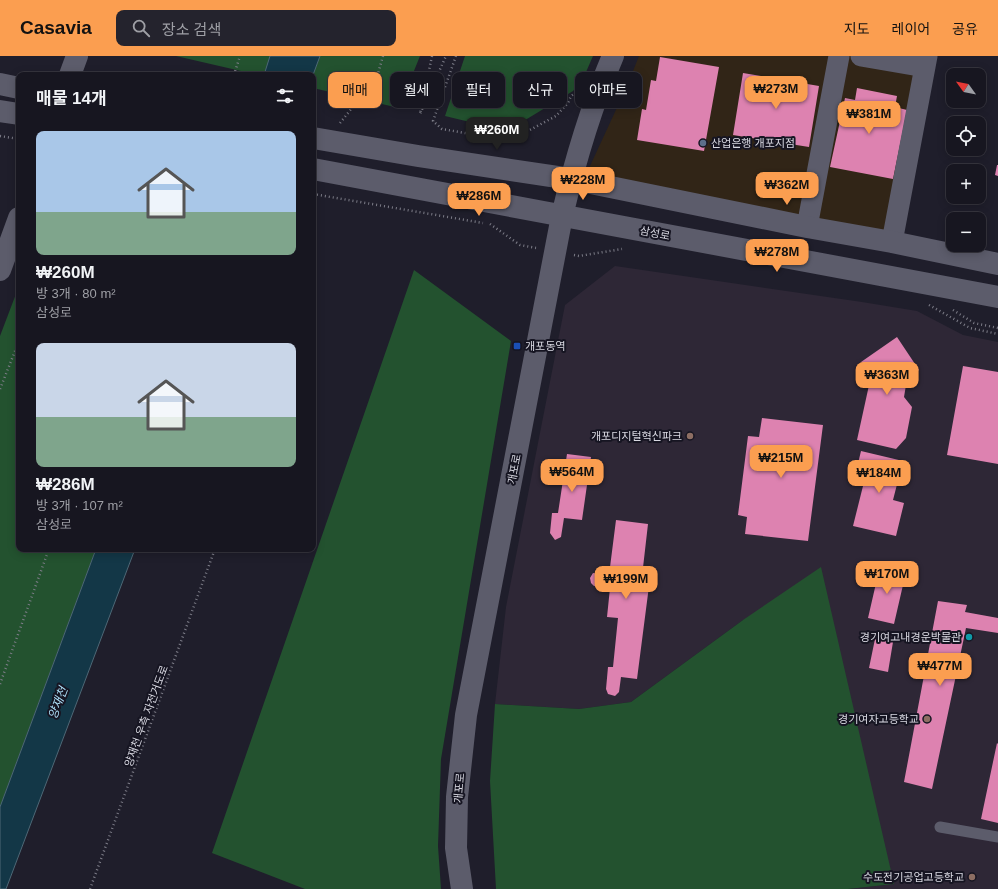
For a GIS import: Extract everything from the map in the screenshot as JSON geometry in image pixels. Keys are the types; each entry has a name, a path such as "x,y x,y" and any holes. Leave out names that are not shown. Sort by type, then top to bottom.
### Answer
{"main road":[{"path":"71,72 77,56"},
{"name":"개포로","path":"606,72 613,56"},
{"name":"개포로","path":"462,889 456,848 457,797 466,715 562,216 570,179 592,108"},
{"path":"0,111 16,114"},
{"path":"316,139 418,156 570,179 998,264"},
{"name":"삼성로","path":"316,170 998,297"},
{"path":"0,270 16,226"}],"street":[{"path":"807,227 839,56"},
{"path":"861,56 926,62 892,242"}],"lane":[{"path":"940,827 998,837"}],"path":[{"path":"235,72 240,56"},
{"path":"337,129 377,77 383,56"},
{"path":"432,56 420,114 446,56"},
{"path":"456,56 433,121 442,129 513,139 556,116 568,103 571,96 575,93"},
{"path":"0,136 16,139"},
{"path":"316,195 352,202 492,224 520,245 555,252 579,256 620,248 628,250"},
{"path":"924,302 970,328 998,334"},
{"path":"0,389 16,349"},
{"path":"0,684 47,552"},
{"name":"양재천 우측 자전거도로","path":"90,889 214,552"}],"shaded area":[{"path":"639,56 924,56 886,231 584,179 617,108 642,108 642,72 633,72"},
{"path":"615,266 917,311 963,335 998,342 998,889 848,889 894,884 743,620 631,702 579,709 495,704 506,607 565,305"}],"green space":[{"path":"176,56 420,56 414,72 390,72 390,106 382,104 382,72 328,72 328,91 316,89 316,72 245,72"},
{"path":"465,56 593,56 586,72 575,72 575,89 567,95 567,72 513,72 513,108 545,108 507,131 445,116 452,95 452,108 505,108 505,72 460,72"},
{"path":"414,270 511,341 441,759 438,846 441,889 305,889 212,853"},
{"path":"16,294 16,552 95,552 0,807 0,336"},
{"path":"821,567 894,884 848,889 496,889 490,781 495,704 579,709 631,702 743,620"}],"water":[{"path":"270,56 320,56 314,72 265,72"},
{"name":"양재천","path":"95,552 134,552 6,889 0,889 0,807"}],"building":[{"path":"660,57 719,67 704,151 637,140 642,109 646,110 651,80 656,81"},
{"path":"743,73 819,86 809,147 733,135"},
{"path":"857,88 897,96 895,107 907,110 893,179 830,167 845,98 855,100"},
{"path":"998,165 998,176 995,175"},
{"path":"897,337 919,370 907,379 904,397 912,407 906,438 896,449 857,440 871,376 861,362"},
{"path":"963,366 998,372 998,464 947,455"},
{"path":"762,418 823,425 808,541 745,534 747,517 738,515 748,436 759,437"},
{"path":"861,451 903,461 893,500 904,503 896,536 853,526 865,478 855,476"},
{"path":"567,454 591,457 582,520 564,518 561,537 555,540 550,533 552,513 558,513"},
{"path":"616,520 648,524 641,585 649,586 637,679 621,677 619,692 615,696 608,694 606,689 608,667 613,667 618,618 607,617 610,588 594,586 591,583 590,578 593,573 609,575"},
{"path":"880,566 906,572 894,624 868,618"},
{"path":"938,601 967,605 965,612 998,618 998,633 966,628 932,789 904,782"},
{"path":"875,639 893,642 888,672 869,668"},
{"path":"997,743 998,744 998,823 981,819"}],"place":[{"name":"산업은행 개포지점","path":"703,143"},
{"name":"개포동역","path":"517,346"},
{"name":"개포디지털혁신파크","path":"690,436"},
{"name":"경기여고내경운박물관","path":"969,637"},
{"name":"경기여자고등학교","path":"927,719"},
{"name":"수도전기공업고등학교","path":"972,877"}]}
